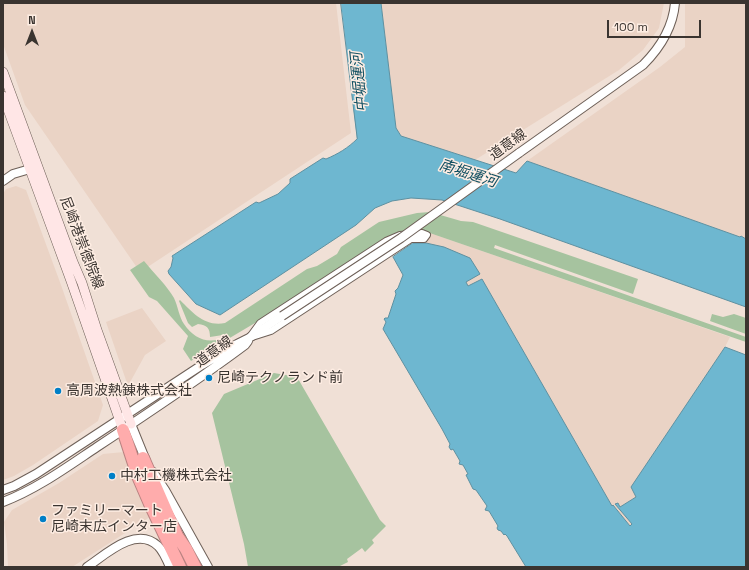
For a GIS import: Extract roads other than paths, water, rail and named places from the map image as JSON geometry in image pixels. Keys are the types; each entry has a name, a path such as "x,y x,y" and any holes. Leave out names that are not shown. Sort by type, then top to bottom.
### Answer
{"highway":[{"path":"125,425 138,476 188,567"},
{"path":"144,458 177,536 180,552 180,567"},
{"path":"180,552 195,567"}],"main road":[{"name":"尼崎港崇徳院線","path":"3,72 72,262 82,283 97,330 128,414 125,425"},
{"name":"尼崎港崇徳院線","path":"3,96 125,425"}],"street":[{"name":"道意線","path":"128,414 225,351 249,338 401,238 644,65 659,48 668,30 675,3"},
{"path":"3,181 13,174 30,169"},
{"path":"422,233 427,235 424,239 411,240 391,252 271,331 249,338 260,323 386,241 400,235 422,233"},
{"name":"道意線","path":"125,425 206,374 245,345 249,338"},
{"path":"125,425 165,490 208,567"},
{"path":"3,490 14,486 125,425"},
{"path":"3,502 29,491 42,483 125,425"},
{"path":"86,567 130,540 145,539 158,546 163,552 170,567"}],"water":[{"path":"341,3 381,3 396,128 401,136 516,173 527,161 740,237 741,236 746,239 746,307 500,219 442,200 411,198 392,201 375,208 356,225 220,315 196,304 169,274 168,271 171,267 172,256 256,202 259,203 278,194 290,183 290,179 323,158 326,159 339,153 357,139"},
{"path":"413,243 426,243 444,247 470,258 480,274 466,282 468,286 482,279 612,506 613,505 630,526 632,524 615,504 618,503 620,507 636,497 631,487 725,347 746,355 746,567 526,567 507,536 498,530 498,526 489,511 485,510 487,506 476,490 473,489 463,465 459,464 460,461 453,449 451,450 449,447 450,444 442,429 383,329 386,322 384,319 388,318 396,294 395,291 398,288 403,275 393,257"}],"place":[{"name":"尼崎テクノランド前","path":"209,378"},
{"name":"高周波熱錬株式会社","path":"58,391"},
{"name":"中村工機株式会社","path":"112,476"},
{"name":"ファミリーマート 尼崎末広インター店","path":"43,519"}],"water label":[{"name":"中堀運河","path":"360,82"},
{"name":"南堀運河","path":"468,174"}]}
